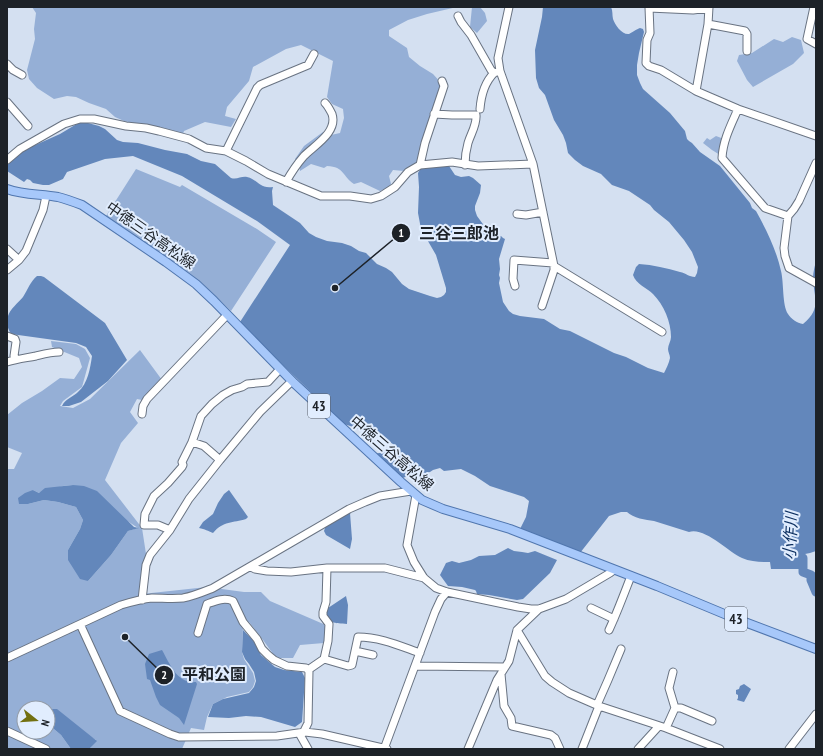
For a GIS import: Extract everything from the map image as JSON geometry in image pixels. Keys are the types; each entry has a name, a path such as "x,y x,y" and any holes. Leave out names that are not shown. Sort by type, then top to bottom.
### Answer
{"main road":[{"name":"中徳三谷高松線","path":"7,189 18,193 57,197 73,201 88,209 190,279 205,292 292,381 422,500 434,506 510,530 816,649"}],"street":[{"path":"509,7 498,58 497,72 533,164 554,264 554,270 542,306"},
{"path":"814,7 807,39 816,44"},
{"path":"696,91 708,24 709,8 693,10 649,8 650,33 647,40 646,63 648,66 661,70 696,91 738,109 816,136"},
{"path":"458,16 472,35 491,70 497,72"},
{"path":"708,24 745,31 747,34 747,50"},
{"path":"226,151 257,88 260,85 308,65 314,54"},
{"path":"7,64 13,70 22,75"},
{"path":"480,109 481,99 489,77 497,72"},
{"path":"420,164 425,143 444,86 442,81"},
{"path":"7,102 28,126"},
{"path":"286,182 305,156 330,130 332,116 325,103"},
{"path":"738,109 725,140 722,158 765,208 788,216"},
{"path":"434,114 476,115 475,125 465,155 465,165"},
{"path":"7,160 20,149 64,124 80,119 94,119 126,126 159,130 189,139 206,148 226,151 268,174 321,196 371,198 381,196 395,187 408,172 420,164 452,162 478,166 533,164"},
{"path":"814,282 788,268 784,248 788,216 799,200 816,163"},
{"path":"7,270 19,260 26,251 43,210 46,196"},
{"path":"517,214 526,215 543,212"},
{"path":"7,249 19,260"},
{"path":"515,286 513,279 514,260 554,264 662,332"},
{"path":"142,414 143,406 147,400 227,315"},
{"path":"7,336 15,339 14,356 16,359"},
{"path":"7,362 51,352 59,352"},
{"path":"170,530 158,525 144,525 145,514 154,496 184,465 182,462 192,442 201,416 223,395 247,384 268,382 280,369"},
{"path":"142,600 146,565 150,555 170,530 190,499 220,460 260,412 292,381"},
{"path":"192,442 204,446 220,460"},
{"path":"7,658 121,606 152,598 170,599 197,595 213,588 349,509 380,496 414,493 408,545 414,562 424,578 436,588 447,592 518,607 539,609 566,599 614,570"},
{"path":"251,566 255,569 290,572 327,568 385,568 424,578"},
{"path":"308,670 324,659 328,641 329,624 322,612 326,602 327,568"},
{"path":"609,630 631,576"},
{"path":"80,624 120,711 170,734 179,737 277,736 301,733 322,734 385,749 435,612 441,599 447,592"},
{"path":"198,633 207,604 230,599 233,601 243,622 268,655 281,664 306,668 308,670"},
{"path":"591,608 614,619"},
{"path":"468,749 497,680 509,661 517,630 539,609"},
{"path":"517,630 546,676 552,682 569,693 720,749"},
{"path":"324,659 348,666 352,665 358,637 382,640 420,653"},
{"path":"582,749 620,649"},
{"path":"355,651 373,655"},
{"path":"415,666 505,667"},
{"path":"301,733 308,723 308,670"},
{"path":"673,672 669,688 675,708"},
{"path":"501,674 504,706 511,718 512,726 551,735 555,738 560,749"},
{"path":"675,708 681,708 712,721"},
{"path":"638,749 662,727 675,708"},
{"path":"789,749 816,714"},
{"path":"7,731 46,749"},
{"path":"301,733 308,749"}],"shaded area":[{"path":"32,7 457,7 408,20 389,30 389,36 407,48 409,57 433,74 442,84 419,161 404,171 393,170 389,176 391,184 389,187 380,191 361,182 354,184 340,170 333,167 327,166 324,168 311,164 300,171 299,163 295,159 304,146 323,132 331,135 340,133 344,118 343,109 332,104 327,97 333,61 301,45 286,49 253,67 249,81 227,107 225,116 236,119 231,127 205,122 184,131 183,134 124,121 115,117 106,109 76,97 67,96 54,99 37,88 29,79 27,70 35,39 34,29 36,13"},
{"path":"472,7 480,7 485,13 487,21 477,33 470,27"},
{"path":"792,37 801,40 804,53 793,64 753,87 747,80 737,61 739,55 752,53 774,39 783,42"},
{"path":"716,136 724,139 720,155 703,143 707,138 710,140"},
{"path":"136,169 180,187 182,185 257,229 276,242 231,311 201,282 106,216"},
{"path":"51,341 76,344 85,349 90,358 82,387 63,401 60,406 73,408 90,399 140,350 162,380 142,400 137,399 130,412 138,423 121,443 105,480 142,528 146,554 142,594 207,587 244,592 261,592 270,601 328,626 324,643 300,645 293,658 276,658 249,622 243,627 242,652 244,659 253,673 255,681 253,687 249,692 227,697 213,704 207,717 204,730 191,728 182,749 89,749 96,740 56,717 56,700 16,700 16,740 56,740 56,731 71,749 7,749 7,469 14,469 22,453 7,447 7,415 22,403 60,378 74,379 82,367 79,358 52,347","holes":["73,485 138,528 128,531 111,555 88,581 68,550 80,529 83,520 76,507 44,500 28,504 33,490 39,493 63,486"]}],"water":[{"path":"543,7 611,7 613,19 621,31 629,34 640,28 643,29 644,32 637,65 637,75 643,89 670,113 685,131 687,139 700,152 720,166 750,203 752,208 756,211 777,255 782,276 784,300 789,316 803,324 813,313 816,303 816,551 805,554 805,569 771,569 770,562 752,561 742,558 702,533 695,531 689,532 633,516 627,512 621,512 609,516 580,553 533,534 521,531 520,529 526,517 529,501 524,497 490,486 461,469 444,471 440,468 430,472 401,478 375,454 389,451 396,446 381,436 344,424 240,322 290,245 257,221 182,176 133,156 105,159 67,172 63,179 49,185 33,183 27,179 24,182 7,171 7,160 22,151 60,134 80,122 99,126 105,129 117,140 187,154 201,161 215,164 231,178 235,179 247,177 251,178 262,186 273,187 273,205 300,223 309,233 327,241 351,246 366,253 377,264 392,272 402,284 409,289 437,298 444,295 446,288 436,255 421,229 418,213 418,173 421,168 449,166 455,175 461,177 469,176 481,185 480,193 475,206 477,216 488,231 505,239 499,259 499,283 503,302 509,311 520,316 544,319 560,329 570,331 614,353 648,368 664,373 670,358 668,349 671,331 668,320 664,308 657,298 639,283 633,275 639,264 665,268 695,277 698,267 692,252 684,240 669,222 650,205 629,191 612,185 601,174 583,166 568,153 563,135 554,120 545,95 539,88 536,78 535,50"},
{"path":"816,260 816,303 813,278"},
{"path":"37,276 44,277 105,323 127,360 108,381 81,402 69,406 62,406 76,394 88,376 92,356 86,347 76,343 11,334 7,325 7,318 10,311 23,297"},
{"path":"73,485 84,486 97,491 134,527 139,528 128,531 111,555 88,581 80,579 68,560 68,550 80,529 83,520 76,507 44,500 28,504 19,504 18,498 33,490 39,493 45,488"},
{"path":"229,490 248,517 246,519 224,524 213,533 199,528 203,522 213,514 224,494"},
{"path":"345,513 350,513 352,539 350,549 326,535 324,531 326,525"},
{"path":"508,548 514,551 528,553 535,551 557,560 550,573 523,599 517,600 477,594 475,590 448,586 440,575 446,563 452,561 459,563 479,556 495,555"},
{"path":"346,596 348,605 347,624 332,622 325,615 325,610"},
{"path":"243,630 253,640 261,655 275,667 284,670 302,672 305,678 302,722 295,727 261,717 208,717 213,704 223,699 249,693 254,687 256,681 254,672 242,652"},
{"path":"162,650 171,667 179,676 184,680 196,682 197,684 184,725 179,718 160,705 150,680 147,679 145,664 149,654"},
{"path":"744,684 751,689 744,702 737,700 738,695 736,694 736,690"},
{"path":"56,709 97,741 89,749 71,749 56,731"}],"waterway":[{"name":"小作川","path":"803,558 803,572 811,575 811,580 816,592"}],"place":[{"name":"三谷三郎池","path":"335,288"},
{"name":"平和公園","path":"125,637"}]}
